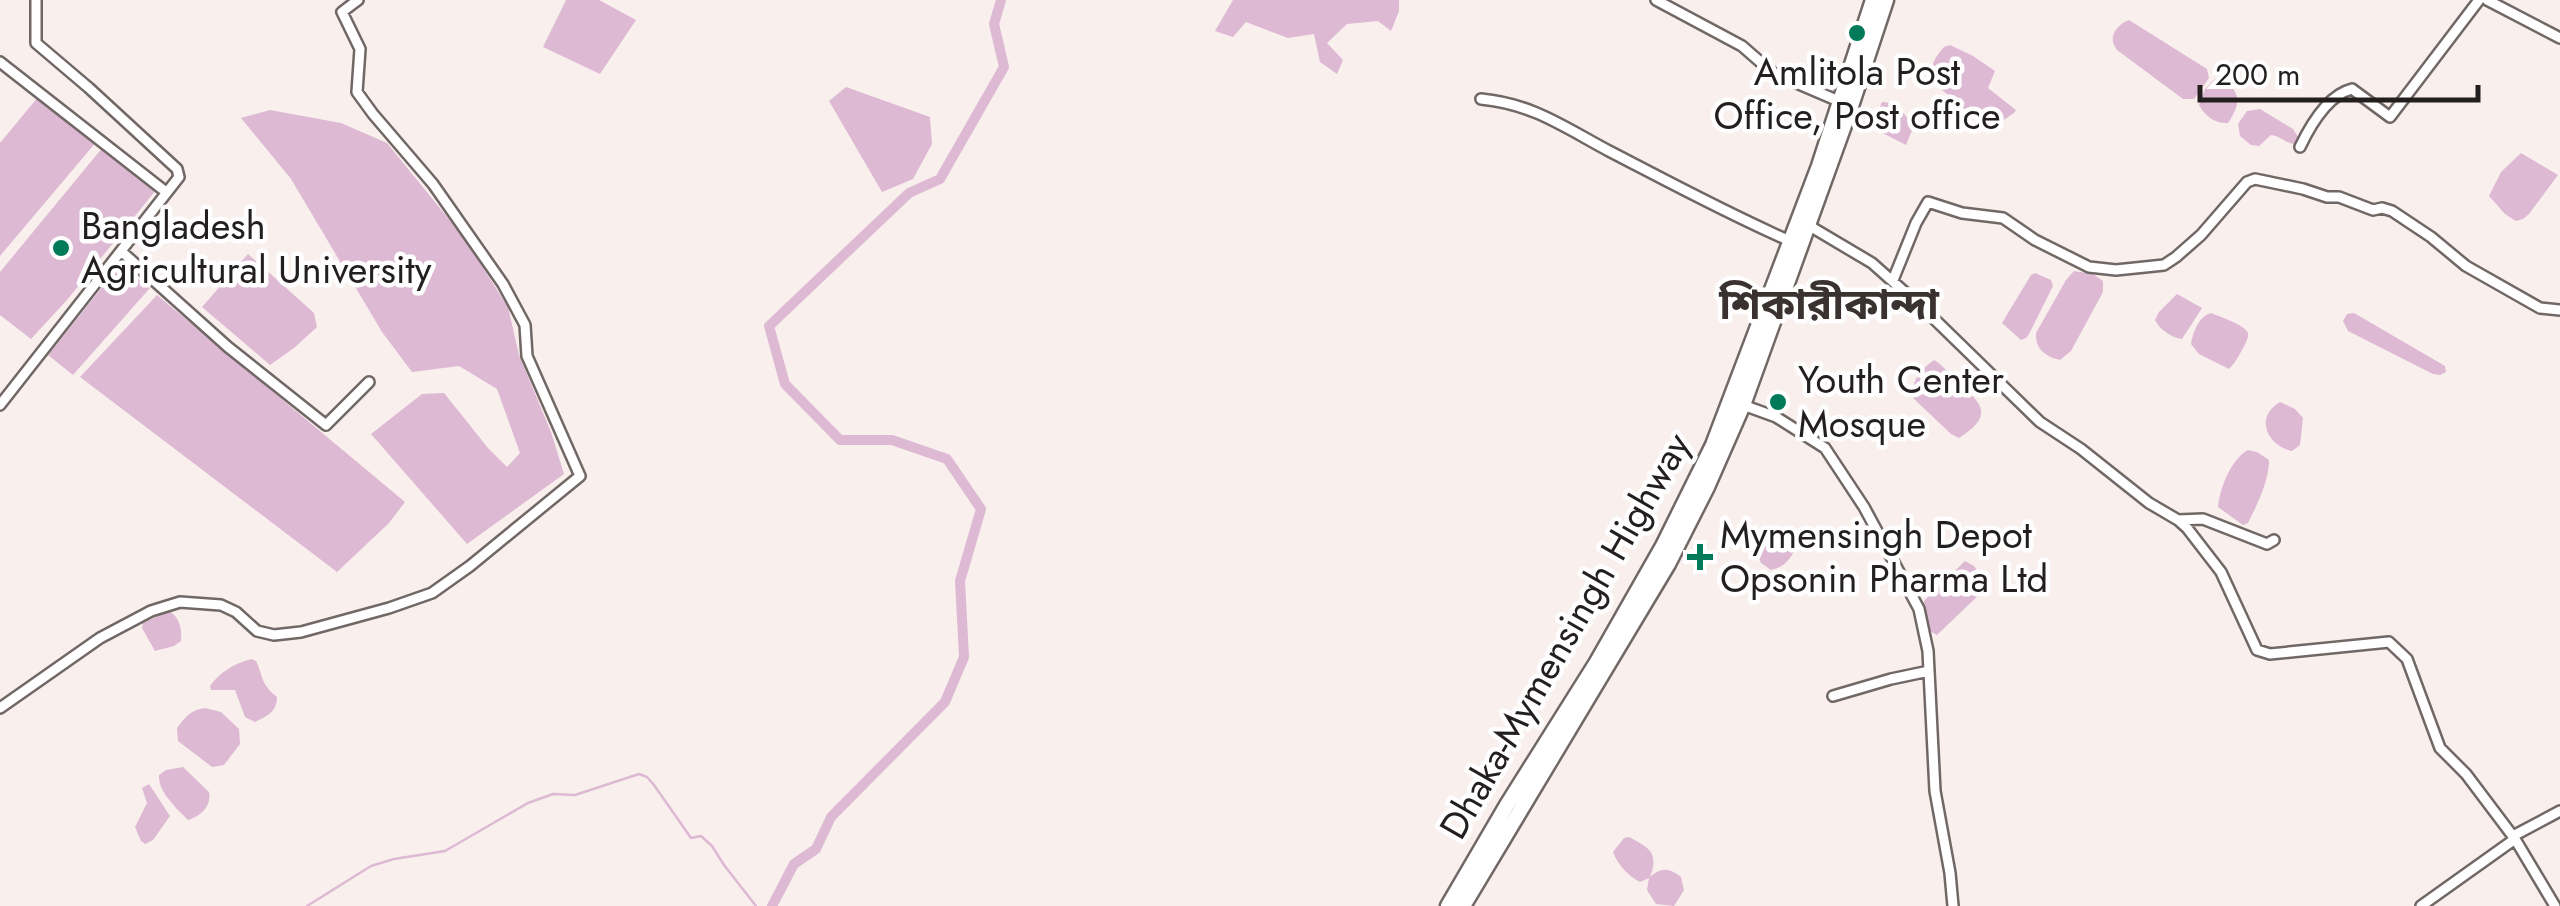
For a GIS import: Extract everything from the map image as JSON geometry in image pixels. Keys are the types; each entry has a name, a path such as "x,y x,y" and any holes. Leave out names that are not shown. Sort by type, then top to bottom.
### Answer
{"highway":[{"name":"Dhaka-Mymensingh Highway","path":"1463,906 1668,564 1707,487 1743,406 1808,226 1873,0"},
{"name":"Dhaka-Mymensingh Highway","path":"1448,906 1597,662 1663,546 1720,429 1886,0"}],"street":[{"path":"0,404 179,177 177,169 36,43 36,0"},
{"path":"0,708 100,638 151,611 180,602 221,605 236,612 257,631 274,635 302,632 432,593 580,476 528,356 525,325 503,284 433,184 357,92 360,49 342,12 358,0"},
{"path":"1656,0 1742,46 1773,74 1844,103"},
{"path":"2300,147 2310,126 2342,92 2352,89 2390,116 2479,0"},
{"path":"2488,0 2560,38"},
{"path":"0,62 166,192"},
{"path":"1481,99 1508,102 1542,114 1708,203 1790,241"},
{"path":"1893,280 1928,202 1962,213 2003,218 2035,240 2089,267 2116,270 2164,265 2176,258 2255,178 2303,188 2327,198 2339,197 2373,210 2392,211 2466,266 2540,308 2560,310"},
{"path":"1808,226 1872,263 2040,422 2082,448 2148,503 2178,520 2221,572 2256,650 2270,654 2389,642 2407,659 2440,748 2466,774 2514,838 2555,906"},
{"path":"122,252 228,347 326,425 369,382"},
{"path":"1743,406 1776,417 1824,448 1864,506 1919,609 1928,651 1934,791 1953,906"},
{"path":"2178,520 2203,519 2267,544 2274,540"},
{"path":"1833,696 1928,671"},
{"path":"2421,906 2514,838 2560,810"}],"shaded area":[{"path":"566,0 599,0 636,20 600,74 543,47"},
{"path":"1233,0 1399,0 1399,11 1391,31 1378,21 1347,24 1327,43 1343,60 1337,74 1320,62 1314,34 1288,38 1246,22 1233,37 1215,31"},
{"path":"2129,20 2207,69 2209,78 2194,99 2183,99 2117,50 2114,32"},
{"path":"1950,45 1995,71 1988,88 2016,110 2014,113 1987,128 1934,83 1933,64 1944,47"},
{"path":"2224,78 2237,99 2228,123 2211,118 2199,105 2205,89 2215,79"},
{"path":"846,87 930,117 932,144 913,179 882,192 829,101"},
{"path":"38,97 97,141 0,256 0,143"},
{"path":"1882,102 1897,107 1913,128 1906,145 1871,127"},
{"path":"2260,109 2293,129 2298,137 2295,144 2271,135 2259,146 2251,145 2240,136 2238,124 2247,111"},
{"path":"270,110 341,123 387,143 465,239 508,307 519,355 564,474 467,544 371,434 422,394 444,393 507,467 520,453 497,389 459,366 412,372 382,332 291,179 241,118"},
{"path":"103,147 156,190 31,339 0,315 0,272"},
{"path":"2521,153 2558,175 2529,214 2516,221 2489,196 2501,172"},
{"path":"248,254 314,313 317,327 270,365 202,307"},
{"path":"120,265 150,288 73,375 48,355"},
{"path":"2074,271 2093,274 2103,281 2103,292 2071,351 2060,360 2042,351 2036,333"},
{"path":"2035,273 2051,280 2053,286 2029,334 2021,340 2002,323"},
{"path":"2177,294 2202,308 2182,339 2166,332 2155,320"},
{"path":"157,295 405,502 389,523 337,572 80,377"},
{"path":"2211,313 2248,333 2229,369 2199,354 2191,344 2200,321"},
{"path":"2354,313 2445,366 2446,372 2433,374 2348,331 2343,321 2347,314"},
{"path":"1934,360 1974,397 1981,410 1977,423 1959,438 1913,398 1918,376"},
{"path":"2280,402 2303,418 2300,445 2292,451 2276,443 2267,430 2267,415"},
{"path":"2248,450 2269,460 2262,493 2248,523 2243,525 2218,507 2227,475"},
{"path":"1783,528 1794,532 1798,543 1788,561 1771,570 1758,555 1768,539"},
{"path":"1965,561 1974,566 1986,584 1984,590 1937,635 1928,630 1920,609"},
{"path":"169,611 180,624 181,641 155,651 143,623"},
{"path":"252,659 277,697 273,710 255,722 245,717 235,690 211,690 210,686 228,669"},
{"path":"205,708 221,712 239,729 240,744 224,765 212,767 178,741 177,728 183,720"},
{"path":"183,767 209,792 205,810 188,820 159,781 159,775 166,770"},
{"path":"149,784 170,816 153,840 145,844 135,827 147,803 142,788"},
{"path":"1629,837 1651,852 1650,877 1665,870 1681,877 1684,890 1674,906 1656,904 1647,890 1649,878 1640,882 1618,861 1613,852"}],"waterway":[{"path":"772,906 794,864 816,849 831,817 945,702 964,657 960,581 981,509 947,459 892,440 840,440 785,384 769,326 909,193 940,179 1004,67 994,24 1001,0"},
{"path":"307,906 371,866 445,851 528,803 553,794 575,795 639,774 654,785 691,838 701,836 712,846 756,906"}],"place":[{"name":"Amlitola Post Office, Post office","path":"1857,33"},
{"name":"Bangladesh Agricultural University","path":"61,248"},
{"name":"Youth Center Mosque","path":"1778,402"},
{"name":"Mymensingh Depot Opsonin Pharma Ltd","path":"1700,557"}],"district":[{"name":"শিকারীকান্দা","path":"1829,304"}]}
